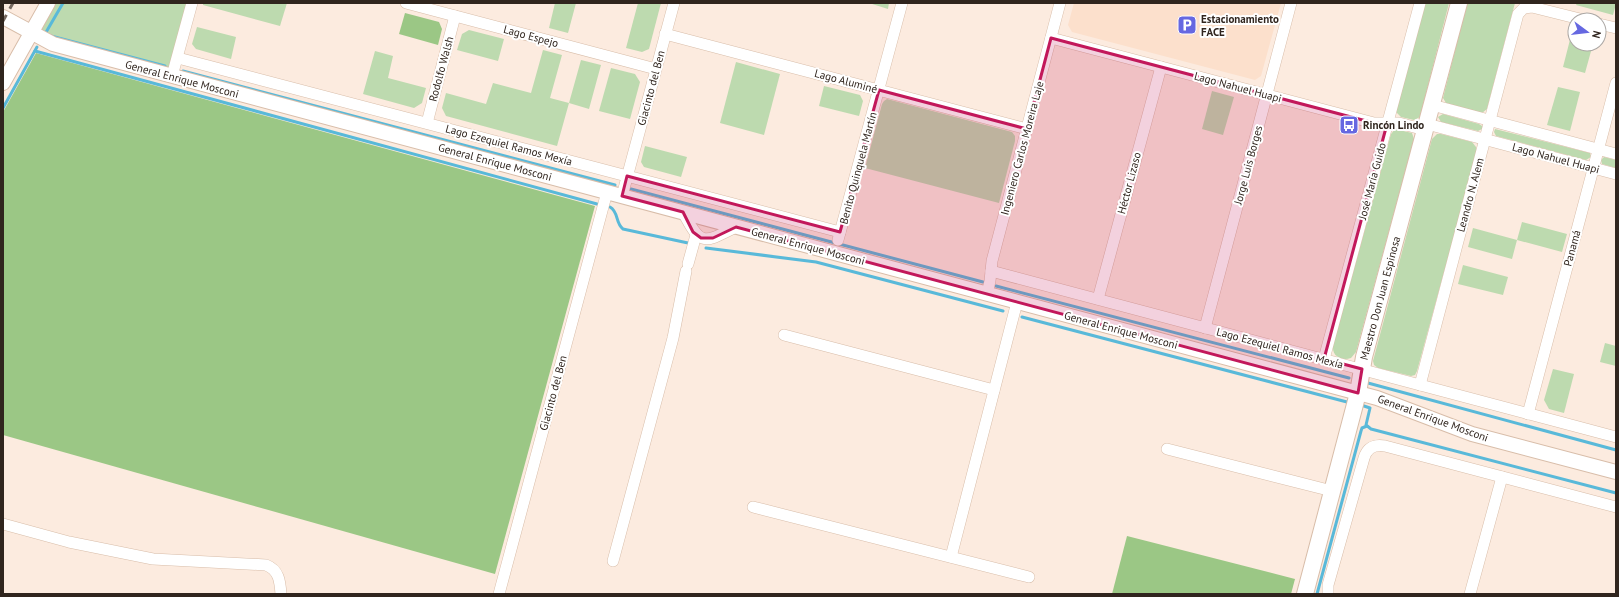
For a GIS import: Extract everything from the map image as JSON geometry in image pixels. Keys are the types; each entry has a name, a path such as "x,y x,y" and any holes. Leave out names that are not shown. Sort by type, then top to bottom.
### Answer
{"main road":[{"name":"Maestro Don Juan Espinosa","path":"1305,594 1358,393 1362,370 1459,3"}],"street":[{"path":"3,83 48,3"},
{"path":"172,76 192,3"},
{"name":"Giacinto del Ben","path":"622,196 674,3"},
{"name":"Benito Quinquela Martín","path":"839,236 902,3"},
{"name":"Ingeniero Carlos Moreira Laje","path":"988,294 992,258 1060,3"},
{"name":"Jorge Luis Borges","path":"1205,328 1291,3"},
{"name":"José María Guido","path":"1324,359 1420,3"},
{"name":"Lago Espejo","path":"414,4 656,69"},
{"name":"Leandro N. Alem","path":"1420,385 1517,18 1521,10 1532,6 1567,15"},
{"name":"General Enrique Mosconi","path":"3,16 53,44 1358,393 1382,400 1472,434 1616,472"},
{"name":"Rodolfo Walsh","path":"427,123 455,16"},
{"name":"Lago Aluminé","path":"665,34 1027,128"},
{"name":"Lago Nahuel Huapi","path":"1051,38 1374,124 1398,123 1485,139 1616,174"},
{"name":"Lago Ezequiel Ramos Mexía","path":"178,58 627,176 839,236"},
{"name":"Héctor Lizaso","path":"1098,299 1161,67"},
{"name":"Panamá","path":"1528,414 1616,83"},
{"name":"Lago Nahuel Huapi","path":"1432,105 1616,154"},
{"name":"Giacinto del Ben","path":"499,594 607,192"},
{"path":"683,212 696,235 704,238 710,239 736,227"},
{"path":"613,561 673,338 687,267 696,235"},
{"name":"Lago Ezequiel Ramos Mexía","path":"991,271 1616,437"},
{"path":"951,557 1017,302"},
{"path":"784,336 994,390"},
{"path":"1328,594 1328,585 1362,462 1365,454 1371,448 1378,445 1616,507"},
{"path":"1167,449 1332,491"},
{"path":"1470,594 1502,477"},
{"path":"753,507 1029,577"},
{"path":"3,524 69,542 153,559 266,565 278,576 281,594"}],"highlighted area":[{"path":"1051,38 1374,123 1387,124 1324,359 1362,369 1358,393 736,227 713,238 701,238 693,232 683,212 622,196 627,176 840,232 879,90 1027,129"}],"shaded area":[{"path":"1074,3 1281,3 1261,76 1255,80 1072,32 1068,25"}],"green space":[{"path":"56,3 187,3 169,67 167,69 42,37 40,31"},
{"path":"203,3 287,3 280,26 203,5"},
{"path":"555,3 576,3 568,33 549,28"},
{"path":"638,3 661,3 649,49 642,52 626,48"},
{"path":"869,3 889,3 888,9"},
{"path":"1425,3 1449,3 1420,117 1414,120 1401,117 1396,112"},
{"path":"1467,3 1515,3 1487,109 1482,113 1446,103 1443,98"},
{"path":"1577,3 1616,3 1613,15 1607,13 1607,12 1576,5"},
{"path":"405,13 439,22 442,29 438,45 399,34"},
{"path":"197,27 236,37 231,59 196,49 192,44"},
{"path":"469,30 504,39 498,61 457,50 462,34"},
{"path":"543,50 562,55 550,98 569,103 557,146 446,116 442,108 446,93 486,104 493,83 531,93"},
{"path":"375,51 393,56 388,78 426,88 422,103 414,108 363,94"},
{"path":"1567,51 1591,52 1585,73 1563,67"},
{"path":"36,53 595,206 495,574 3,435 3,112"},
{"path":"581,60 601,65 589,109 569,103"},
{"path":"736,62 780,74 764,135 720,123"},
{"path":"611,68 635,74 640,82 630,119 599,111"},
{"path":"824,86 860,95 863,101 859,116 819,106"},
{"path":"1558,87 1580,92 1570,131 1547,125"},
{"path":"1212,91 1234,97 1223,135 1202,129"},
{"path":"887,99 1012,132 1015,136 1015,141 999,203 865,168 882,104"},
{"path":"1443,114 1479,124 1482,126 1482,129 1478,131 1441,122 1438,117"},
{"path":"1395,129 1412,133 1414,139 1356,352 1351,358 1344,359 1338,357 1334,353 1333,346 1391,134"},
{"path":"1495,129 1590,153 1591,157 1586,160 1496,136 1494,132"},
{"path":"1437,134 1472,142 1477,151 1417,371 1415,375 1411,376 1378,368 1374,365 1373,361 1432,139"},
{"path":"645,146 687,157 681,177 644,167 641,162"},
{"path":"1604,157 1616,160 1616,168 1602,164 1601,160"},
{"path":"1522,222 1567,234 1562,252 1517,240"},
{"path":"1473,228 1517,240 1512,259 1468,247"},
{"path":"1463,265 1508,277 1503,295 1458,284"},
{"path":"1605,343 1616,346 1616,366 1600,362"},
{"path":"1553,369 1574,374 1564,413 1549,409 1544,400"},
{"path":"1127,536 1295,579 1291,594 1112,594"}],"waterway":[{"path":"45,34 63,3"},
{"path":"51,36 165,66"},
{"path":"3,108 37,47"},
{"path":"35,51 597,204"},
{"path":"183,71 615,185"},
{"path":"631,189 983,282"},
{"path":"610,207 615,212 619,224 623,229 688,243"},
{"path":"706,248 816,262 1003,311"},
{"path":"996,286 1349,378"},
{"path":"1022,317 1347,402"},
{"path":"1368,383 1616,450"},
{"path":"1361,405 1370,408 1366,425 1371,429 1616,493"},
{"path":"1317,594 1361,431 1362,428 1367,426"}],"railway":[{"path":"3,21 13,3"}],"place":[{"name":"Estacionamiento FACE","path":"1187,25"},
{"name":"Rincón Lindo","path":"1349,125"}]}
